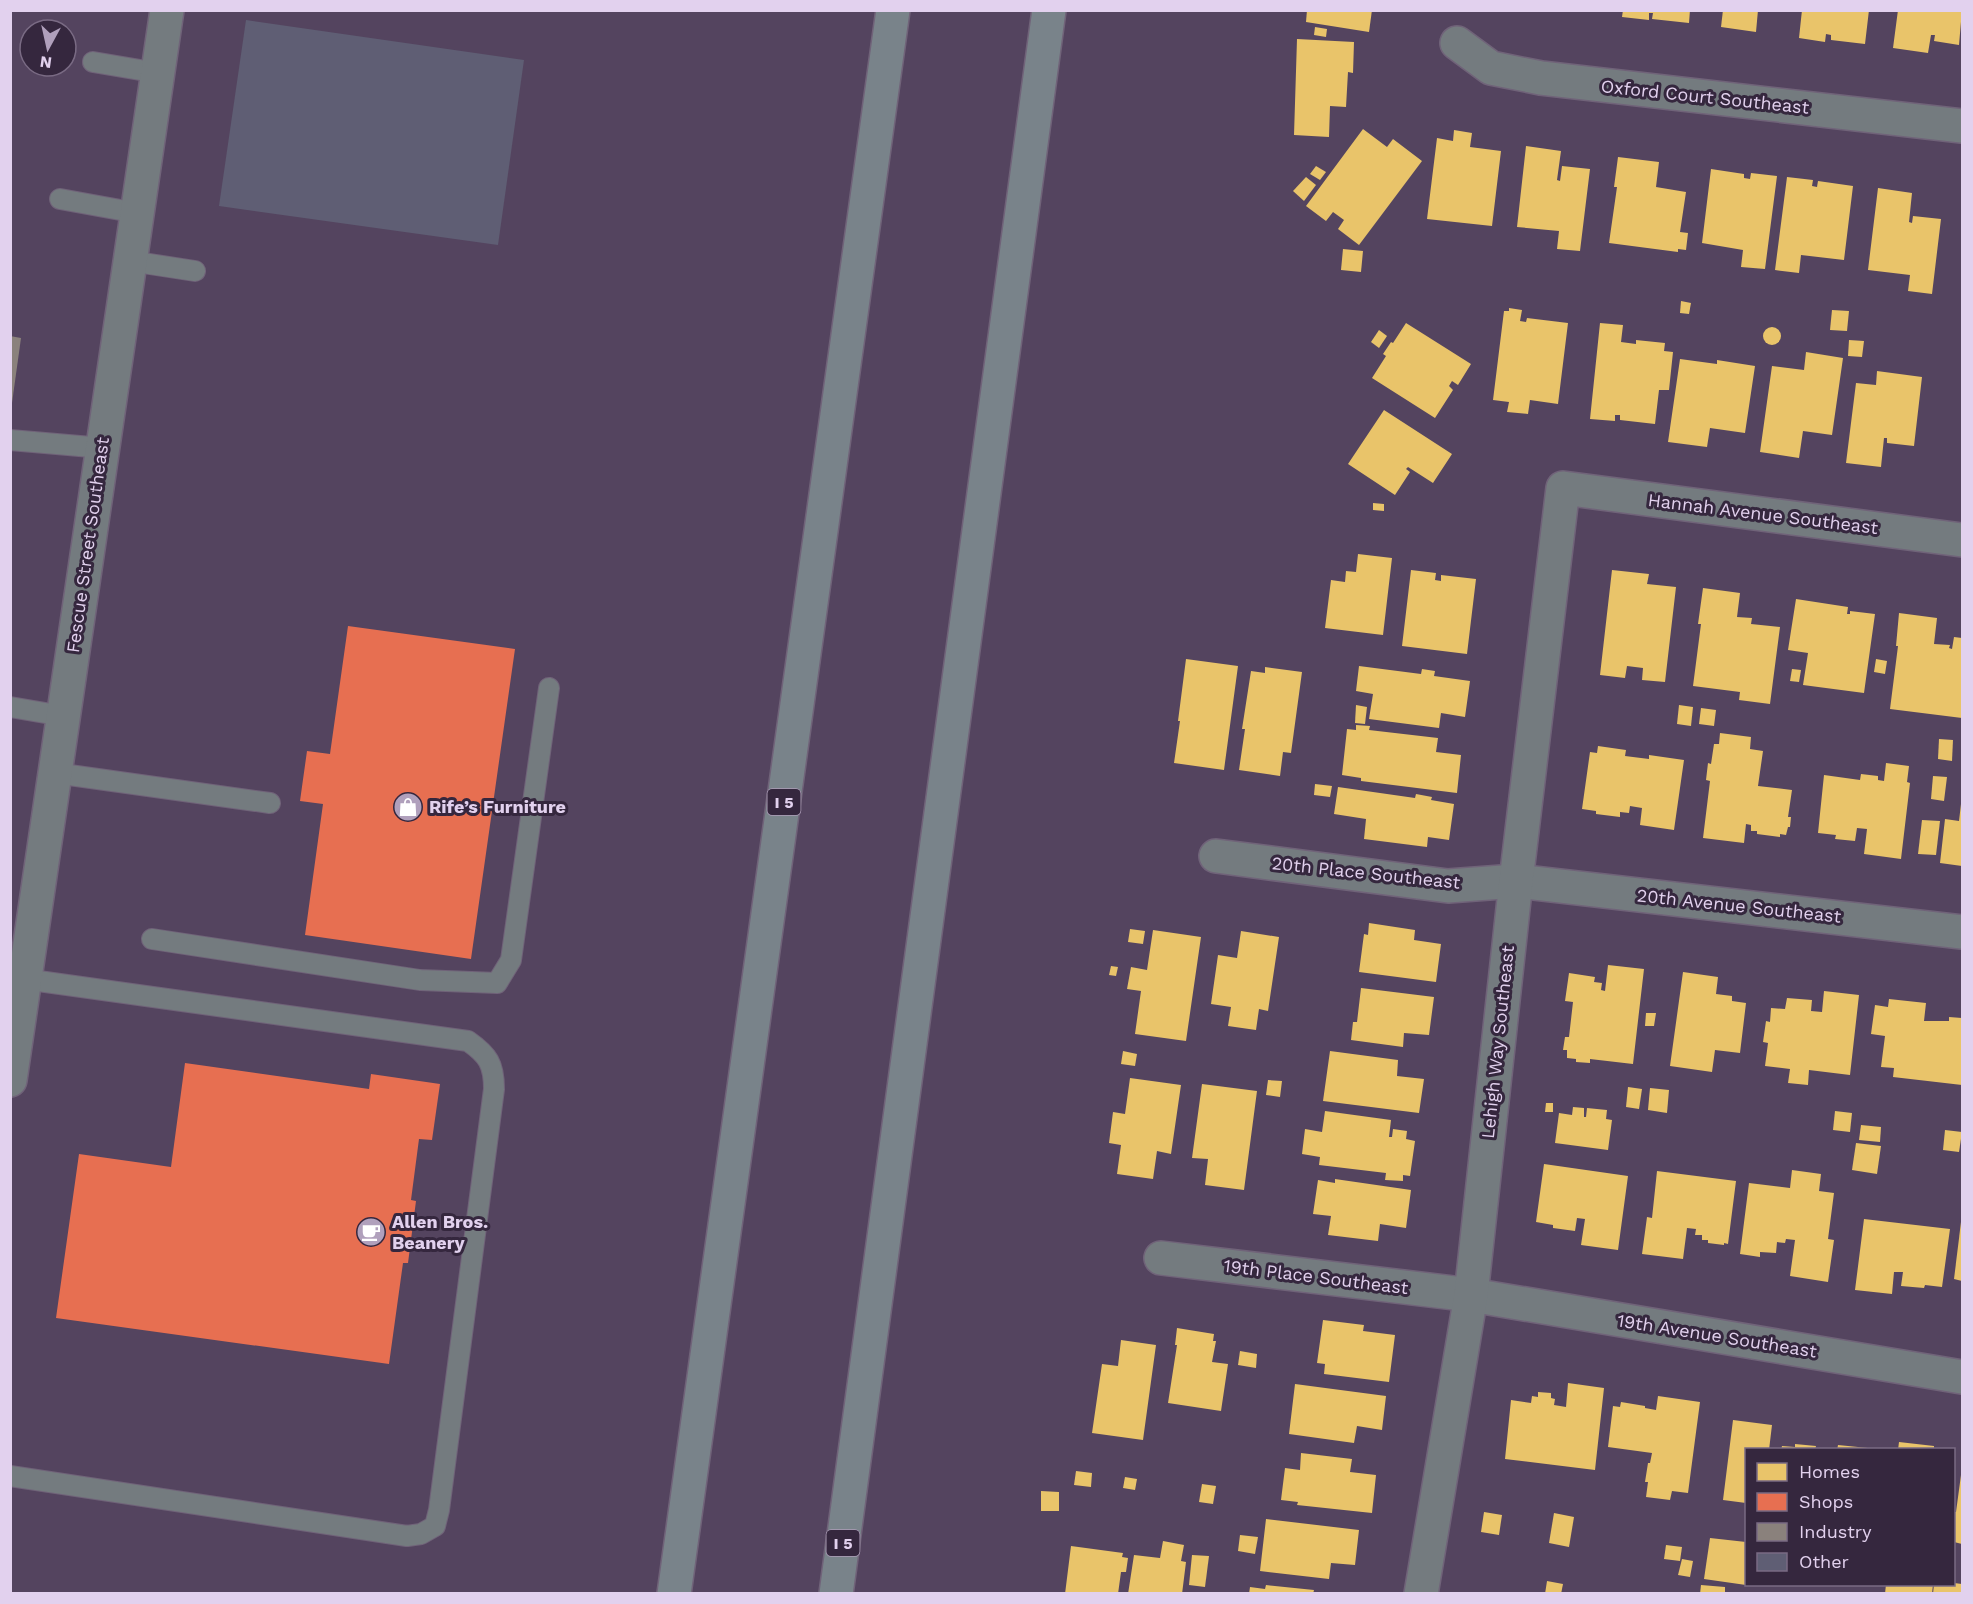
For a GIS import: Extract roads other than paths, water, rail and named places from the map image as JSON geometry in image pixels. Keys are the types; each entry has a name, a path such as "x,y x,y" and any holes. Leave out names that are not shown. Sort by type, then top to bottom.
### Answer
{"highway":[{"name":"I 5","path":"674,1593 893,10"},
{"name":"I 5","path":"836,1593 1049,10"}],"street":[{"name":"Fescue Street Southeast","path":"10,1080 167,10"},
{"name":"Oxford Court Southeast","path":"1457,43 1491,68 1541,78 1962,126"},
{"name":"Hannah Avenue Southeast","path":"1563,488 1962,540"},
{"name":"Lehigh Way Southeast","path":"1421,1593 1471,1295 1515,881 1563,488"},
{"name":"20th Place Southeast","path":"1216,856 1448,886 1515,881"},
{"name":"20th Avenue Southeast","path":"1515,881 1962,932"},
{"name":"19th Place Southeast","path":"1161,1258 1471,1295"},
{"name":"19th Avenue Southeast","path":"1471,1295 1962,1377"}],"lane":[{"path":"93,62 158,73"},
{"path":"60,199 137,213"},
{"path":"130,261 195,271"},
{"path":"10,440 103,448"},
{"path":"152,939 420,980 497,983 511,960 549,688"},
{"path":"10,707 63,716"},
{"path":"55,773 270,803"},
{"path":"10,1476 406,1536 421,1534 435,1526 439,1510 494,1089 494,1075 490,1062 482,1050 468,1041 24,979"}],"place":[{"name":"Rife’s Furniture","path":"408,807"},
{"name":"Allen Bros. Beanery","path":"371,1232"}]}
